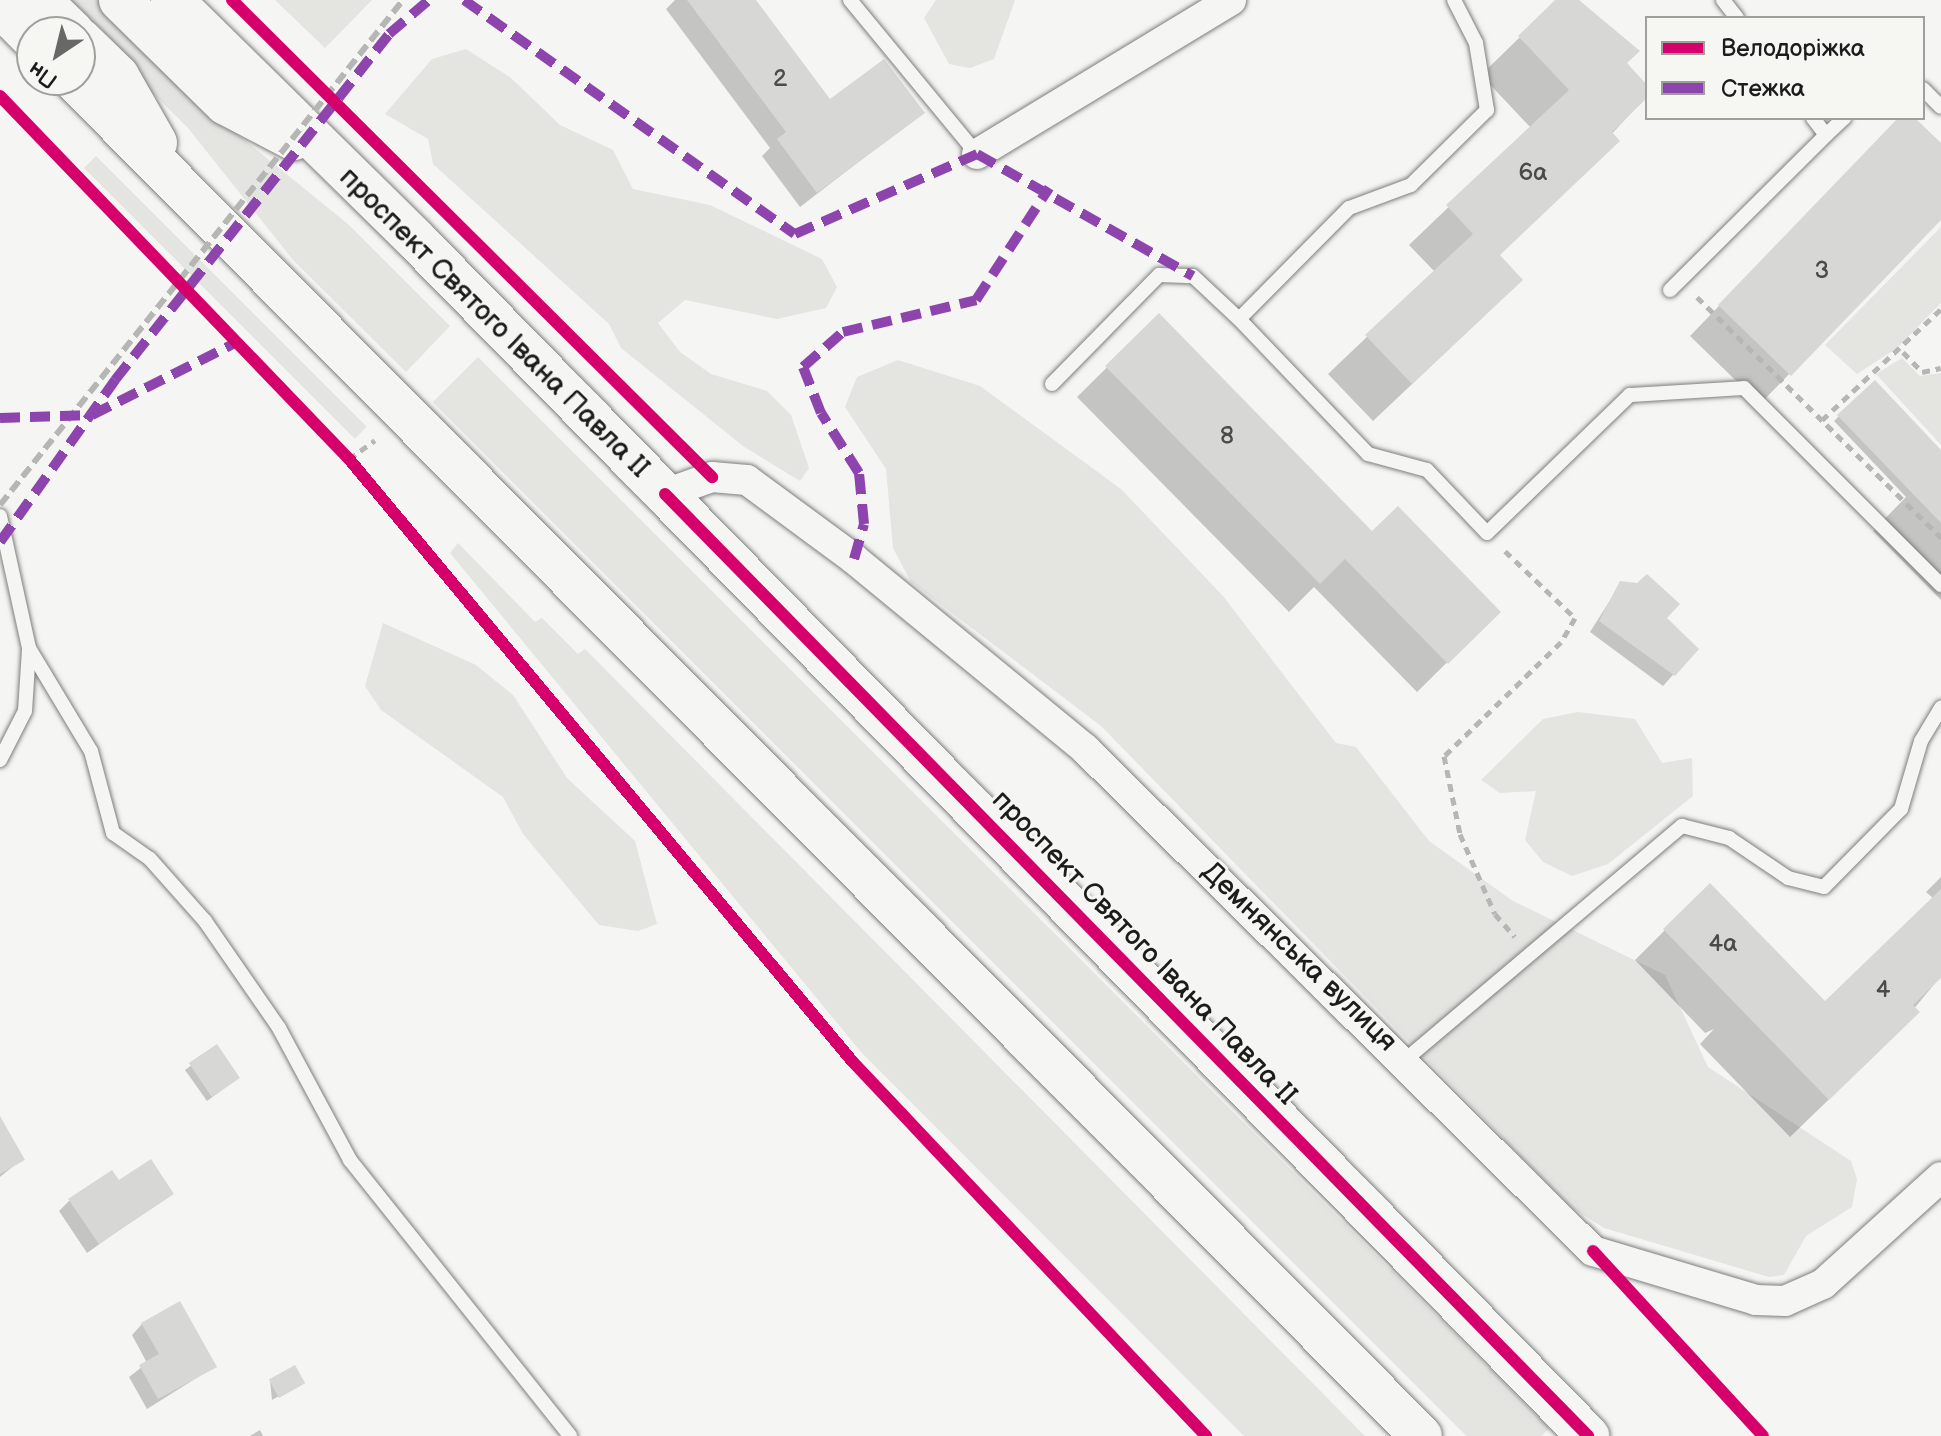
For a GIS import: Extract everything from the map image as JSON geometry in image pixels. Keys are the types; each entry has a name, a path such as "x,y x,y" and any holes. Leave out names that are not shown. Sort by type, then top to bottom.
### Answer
{"main road":[{"path":"40,0 56,16"},
{"path":"120,0 226,104 330,158"},
{"name":"проспект Святого Івана Павла II","path":"172,0 665,494 1588,1436"},
{"path":"0,6 16,22"},
{"path":"96,55 118,76 182,190"},
{"path":"90,96 182,190 385,424 1421,1436"}],"street":[{"path":"977,154 1231,0"},
{"path":"665,494 712,477"},
{"name":"Демнянська вулиця","path":"712,477 739,478 759,489 1085,749 1405,1060 1593,1251 1756,1300 1785,1301 1823,1284 1941,1177"}],"lane":[{"path":"850,0 977,154"},
{"path":"1239,319 1349,208 1411,185 1487,110 1476,43 1454,0"},
{"path":"1723,0 1735,16"},
{"path":"1925,91 1941,107"},
{"path":"1815,120 1826,135"},
{"path":"1675,285 1842,120"},
{"path":"1052,384 1159,275 1193,276 1239,319 1368,454 1427,470 1487,533 1630,395 1744,388 1941,585"},
{"path":"0,516 29,648 25,711 0,760"},
{"path":"29,648 91,751 113,833 150,859 205,921 279,1028 350,1160 570,1436"},
{"path":"1405,1060 1682,826 1729,838 1788,878 1824,887 1901,809 1921,741 1941,708"}],"path":[{"path":"356,120 712,477"},
{"path":"1675,285 1822,420 1941,538"},
{"path":"1822,420 1878,363 1903,352 1941,309"},
{"path":"1903,352 1922,372 1941,368"},
{"path":"349,459 385,424"},
{"path":"1487,533 1575,618 1561,642 1444,756 1460,834 1495,914"},
{"path":"1635,1297 1763,1436"}],"shaded area":[{"path":"59,0 98,0 215,116 348,224 450,326 406,372 293,260 188,128 96,37 96,16 75,16"},
{"path":"275,0 372,0 325,48"},
{"path":"936,0 1015,0 994,59 970,68 949,64 924,18"},
{"path":"466,49 511,78 560,125 613,150 633,189 710,205 822,259 837,287 826,308 777,319 685,300 658,323 680,352 711,374 767,391 791,415 809,468 800,481 743,446 621,348 609,324 433,164 428,139 385,114 432,59"},
{"path":"96,156 367,427 355,439 84,168"},
{"path":"1941,227 1941,303 1897,348 1857,374 1825,345"},
{"path":"478,357 1549,1428 1542,1436 1466,1436 433,402"},
{"path":"1902,358 1920,376 1941,373 1941,445 1876,374"},
{"path":"898,360 980,386 1121,489 1223,596 1336,743 1356,747 1429,841 1513,901 1665,975 1708,1067 1851,1161 1857,1179 1852,1207 1806,1236 1784,1275 1769,1277 1604,1228 1570,1207 1101,726 911,582 893,548 886,469 845,407 857,377"},
{"path":"458,543 535,622 542,618 578,654 585,649 1365,1436 1244,1436 861,1052 450,553"},
{"path":"383,623 476,665 513,695 567,778 635,841 657,924 638,931 599,925 523,834 503,797 381,710 365,686"},
{"path":"1578,712 1635,719 1662,763 1692,758 1693,796 1608,864 1572,876 1543,862 1525,840 1536,791 1500,793 1481,780 1543,719"}],"building":[{"path":"687,0 756,0 830,99 884,59 925,113 817,193 777,139 786,132"},
{"path":"1555,0 1579,0 1640,51 1627,63 1645,83 1645,100 1612,132 1620,141 1500,255 1523,280 1412,384 1365,335 1473,234 1446,205 1569,90 1518,36"},
{"path":"1896,120 1917,120 1941,143 1941,220 1791,376 1718,305"},
{"path":"1159,313 1372,531 1398,506 1501,612 1448,664 1345,559 1320,584 1105,366"},
{"path":"1875,380 1941,450 1941,523 1837,415"},
{"path":"1647,574 1680,604 1667,618 1699,649 1675,676 1599,621 1620,581 1637,583"},
{"path":"1710,883 1825,1001 1941,889 1941,978 1913,1005 1920,1012 1829,1100 1663,929"},
{"path":"217,1044 240,1078 212,1097 189,1063"},
{"path":"0,1116 25,1160 0,1174"},
{"path":"151,1159 174,1194 99,1244 68,1199 112,1170 119,1180"},
{"path":"180,1301 217,1367 158,1399 139,1365 159,1354 141,1323"},
{"path":"295,1365 305,1383 279,1398 269,1380"}],"railway":[{"path":"0,505 403,0"}],"marked path":[{"path":"0,542 115,380 389,34 429,0"},
{"path":"464,0 795,234 977,154 1193,276"},
{"path":"854,559 864,524 859,473 821,413 803,367 843,332 976,300 1049,188"},
{"path":"0,418 92,415 239,341"}],"cycle path":[{"path":"232,0 712,477"},
{"path":"0,96 349,459 852,1061 1206,1436"},
{"path":"665,494 1588,1436"},
{"path":"1593,1251 1763,1436"}]}
